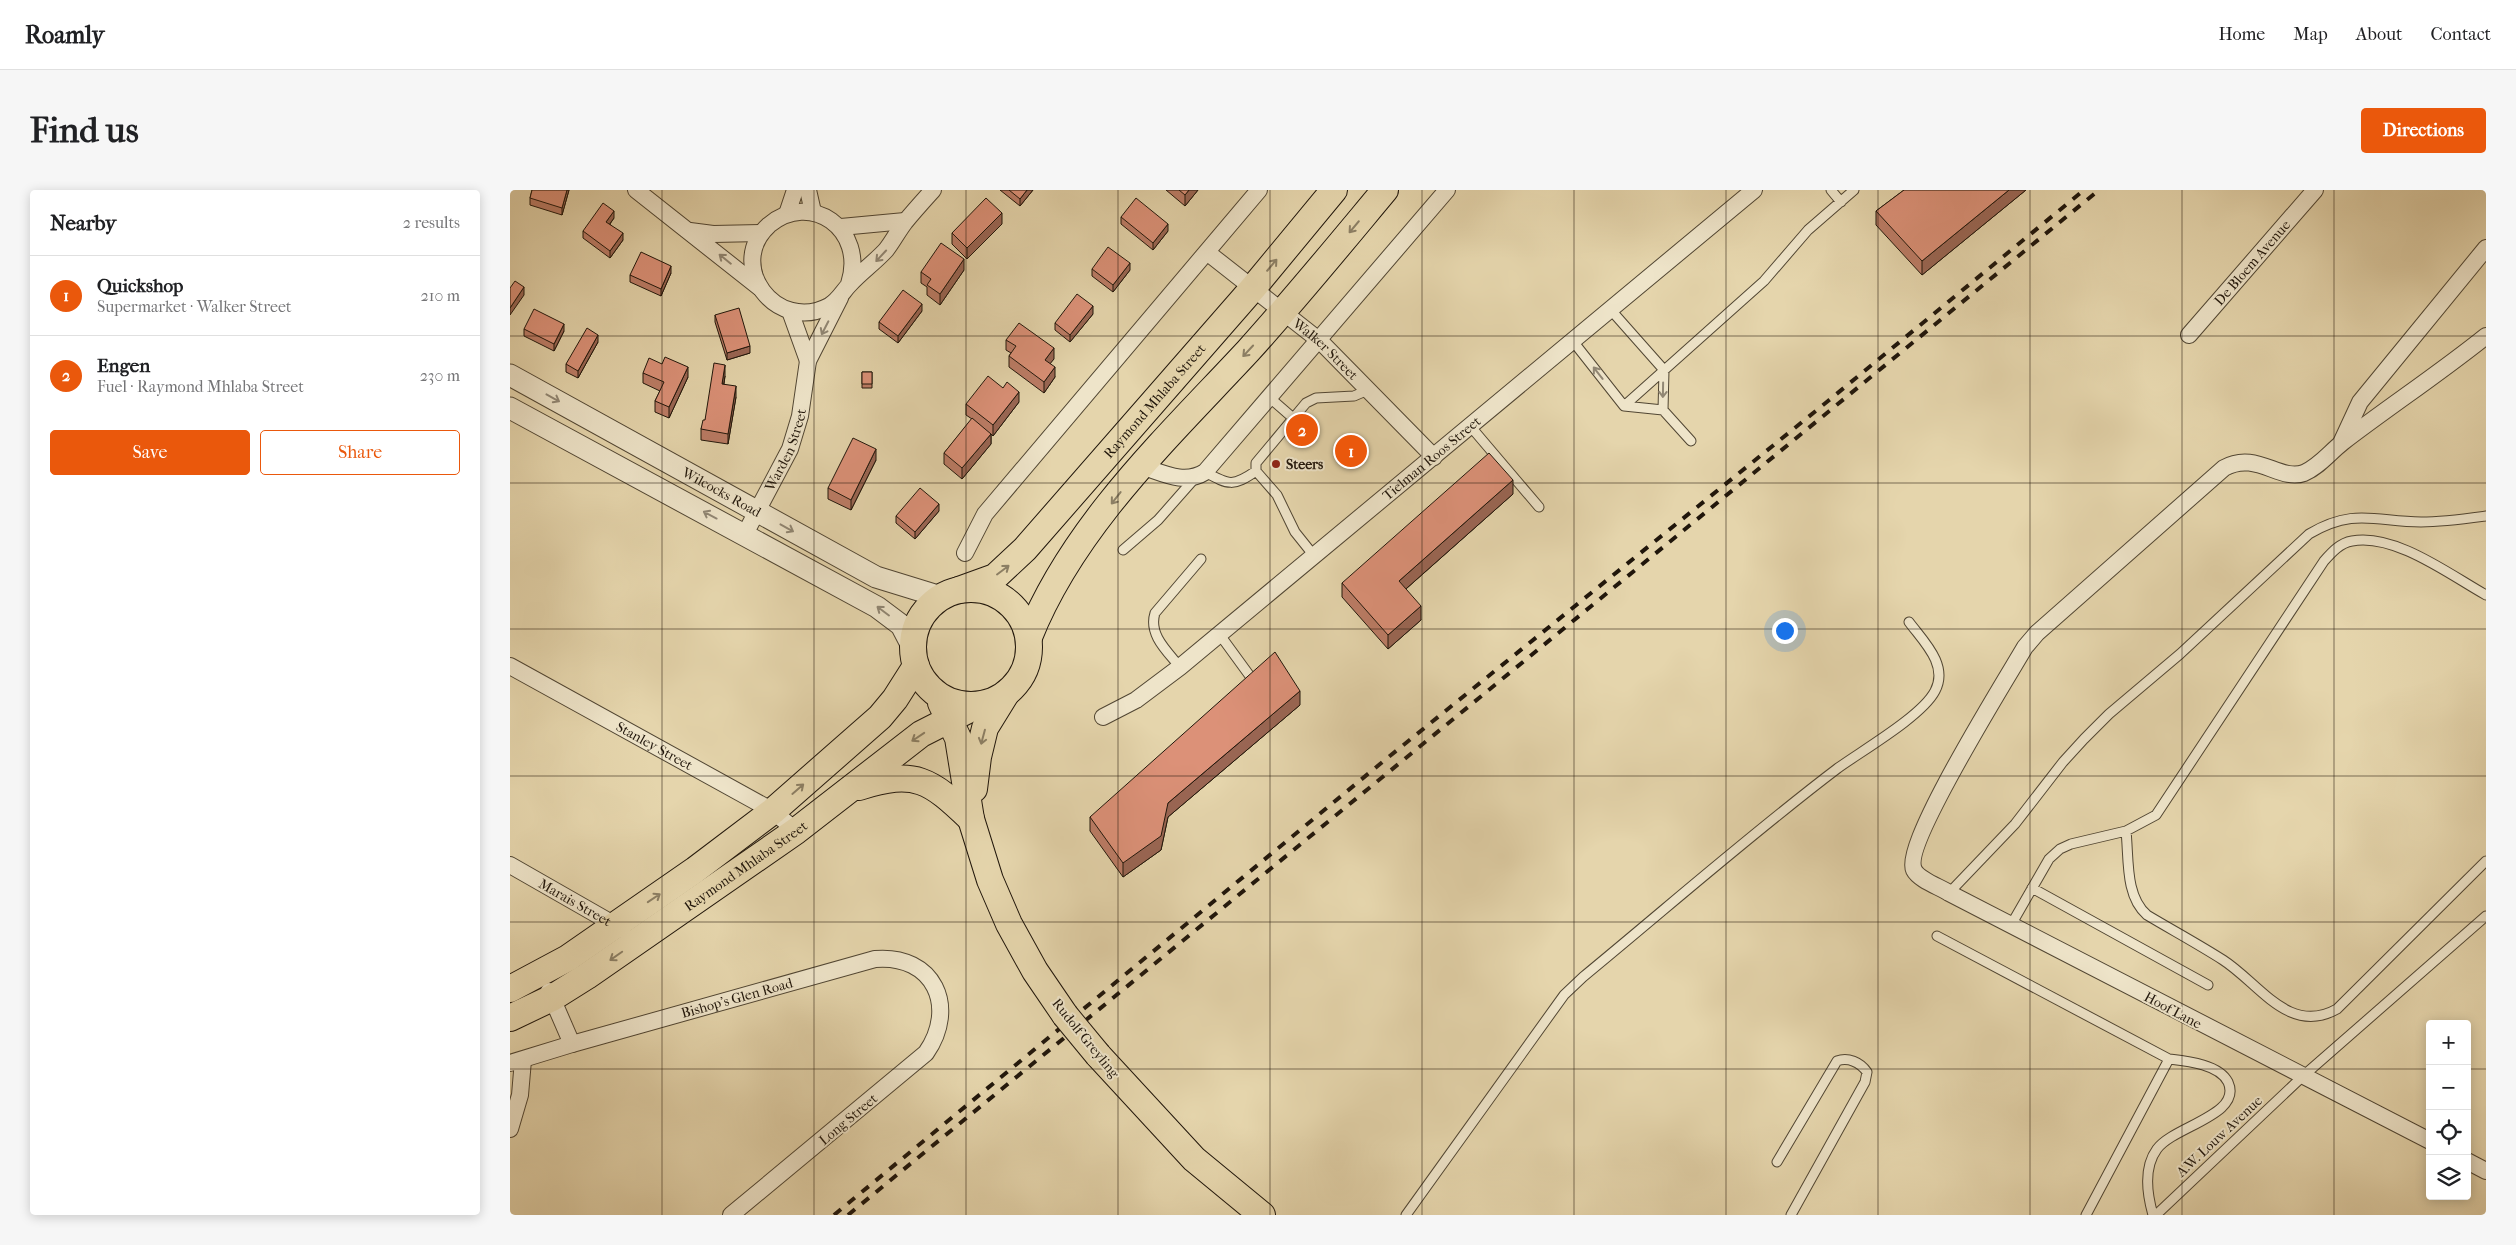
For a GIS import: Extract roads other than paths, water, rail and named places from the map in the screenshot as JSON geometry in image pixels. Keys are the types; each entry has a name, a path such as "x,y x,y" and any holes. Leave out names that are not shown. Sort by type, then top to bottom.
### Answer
{"main road":[{"name":"Raymond Mhlaba Street","path":"510,989 541,974 695,870 773,811 880,717 895,700 914,657 916,628 925,611 950,594 995,577 1010,565 1253,288 1334,190"},
{"name":"Raymond Mhlaba Street","path":"1029,637 1040,609 1057,578 1082,542 1141,466 1283,313 1385,190"},
{"name":"Raymond Mhlaba Street","path":"510,1018 552,998 796,831 920,734 976,706 992,702 1006,694 1018,683 1026,669 1030,654 1029,637 1023,619 1012,605 996,594 978,589 950,594"},
{"name":"Raymond Mhlaba Street","path":"914,657 924,681 936,694 952,702 976,706"},
{"name":"Rudolf Greyling","path":"936,694 958,738 971,819 990,880 1009,924 1035,971 1065,1015 1098,1055 1194,1159 1262,1215"},
{"name":"Rudolf Greyling","path":"971,819 978,757 985,728 1006,694"},
{"path":"844,792 896,778 913,778 934,788 971,819"}],"street":[{"path":"636,190 690,230 760,288 778,306 790,311 804,313 818,311 831,305 882,254 906,221 933,190"},
{"path":"788,214 795,190"},
{"path":"808,190 813,212"},
{"path":"965,553 984,514 1208,253 1259,190"},
{"path":"1141,466 1184,479 1200,475 1320,341 1447,190"},
{"name":"Tielman Roos Street","path":"1103,717 1136,700 1180,668 1754,190"},
{"name":"De Bloem Avenue","path":"2189,335 2315,190"},
{"path":"760,288 754,275 752,260 755,246 761,233 777,218 788,214 813,212 828,217 841,227 850,242 854,260 845,290"},
{"path":"841,227 906,221"},
{"path":"690,230 713,234 761,233"},
{"path":"2341,443 2360,402 2486,248"},
{"name":"Walker Street","path":"1208,253 1320,341 1434,457"},
{"name":"Warden Street","path":"746,534 790,449 800,416 808,361 845,290"},
{"name":"Warden Street","path":"790,311 808,361"},
{"path":"2341,443 2403,400 2486,336"},
{"name":"Wilcocks Road","path":"512,382 758,512 876,577 950,594"},
{"name":"Wilcocks Road","path":"510,408 746,534 877,607 901,625 914,657"},
{"name":"Hoof Lane","path":"2341,443 2314,468 2302,474 2289,473 2254,463 2241,462 2224,468 2030,639 1958,761 1932,812 1914,856 1914,870 1918,875 1949,893 2302,1077 2426,1139"},
{"name":"Stanley Street","path":"510,666 773,811 796,831"},
{"name":"Marais Street","path":"510,865 616,924 638,940"},
{"name":"Bishop's Glen Road","path":"517,1061 875,959 892,958 908,962 920,969 934,986 942,1008"},
{"path":"541,974 572,1044"},
{"name":"Long Street","path":"731,1215 926,1053 935,1040 942,1008"},
{"path":"510,1128 520,1095 517,1061"},
{"path":"2471,1163 2486,1171"}],"lane":[{"path":"1831,190 1841,202"},
{"path":"1624,406 1764,281 1801,237 1854,190"},
{"path":"1610,309 1664,370 1663,410"},
{"path":"1572,340 1624,406 1663,410 1691,440"},
{"path":"1123,550 1158,520 1200,475 1231,483 1240,482 1256,470 1260,456 1306,403 1316,398 1344,398 1368,390"},
{"path":"1270,398 1293,418"},
{"path":"1471,427 1539,507"},
{"path":"1256,470 1277,495 1295,532 1315,557"},
{"path":"1949,893 2015,824 2063,762 2109,714 2180,654 2309,534 2342,518 2361,517 2419,522 2452,521 2486,516"},
{"path":"2011,925 2049,859 2060,849 2071,844 2126,831 2156,815 2324,561 2337,548 2352,541 2399,547 2486,595"},
{"path":"1180,668 1157,638 1153,630 1153,620 1155,614 1201,559"},
{"path":"1406,1215 1564,996 1583,976 1837,769 1911,716 1935,691 1940,669 1934,656 1909,622"},
{"path":"1220,635 1252,678 1257,688 1257,694"},
{"path":"2126,831 2133,896 2138,907 2147,915 2225,961 2278,1006 2298,1015 2326,1015 2338,1009 2486,861"},
{"path":"2032,888 2208,985"},
{"name":"A.W. Louw Avenue","path":"2154,1215 2302,1077 2486,916"},
{"path":"1937,936 2169,1059 2195,1062 2226,1078 2231,1090 2229,1101 2221,1110 2170,1137 2157,1149 2149,1169 2146,1192 2154,1215"},
{"path":"1777,1162 1837,1061 1850,1059 1864,1067 1867,1072 1865,1082 1792,1215"},
{"path":"2086,1215 2169,1059"}],"railway":[{"path":"834,1215 1380,764 1828,401 2084,190"},
{"path":"848,1215 2099,190"}],"place":[{"name":"Engen","path":"1302,430"},
{"name":"Quickshop","path":"1351,451"},
{"name":"Steers","path":"1276,464"}]}
